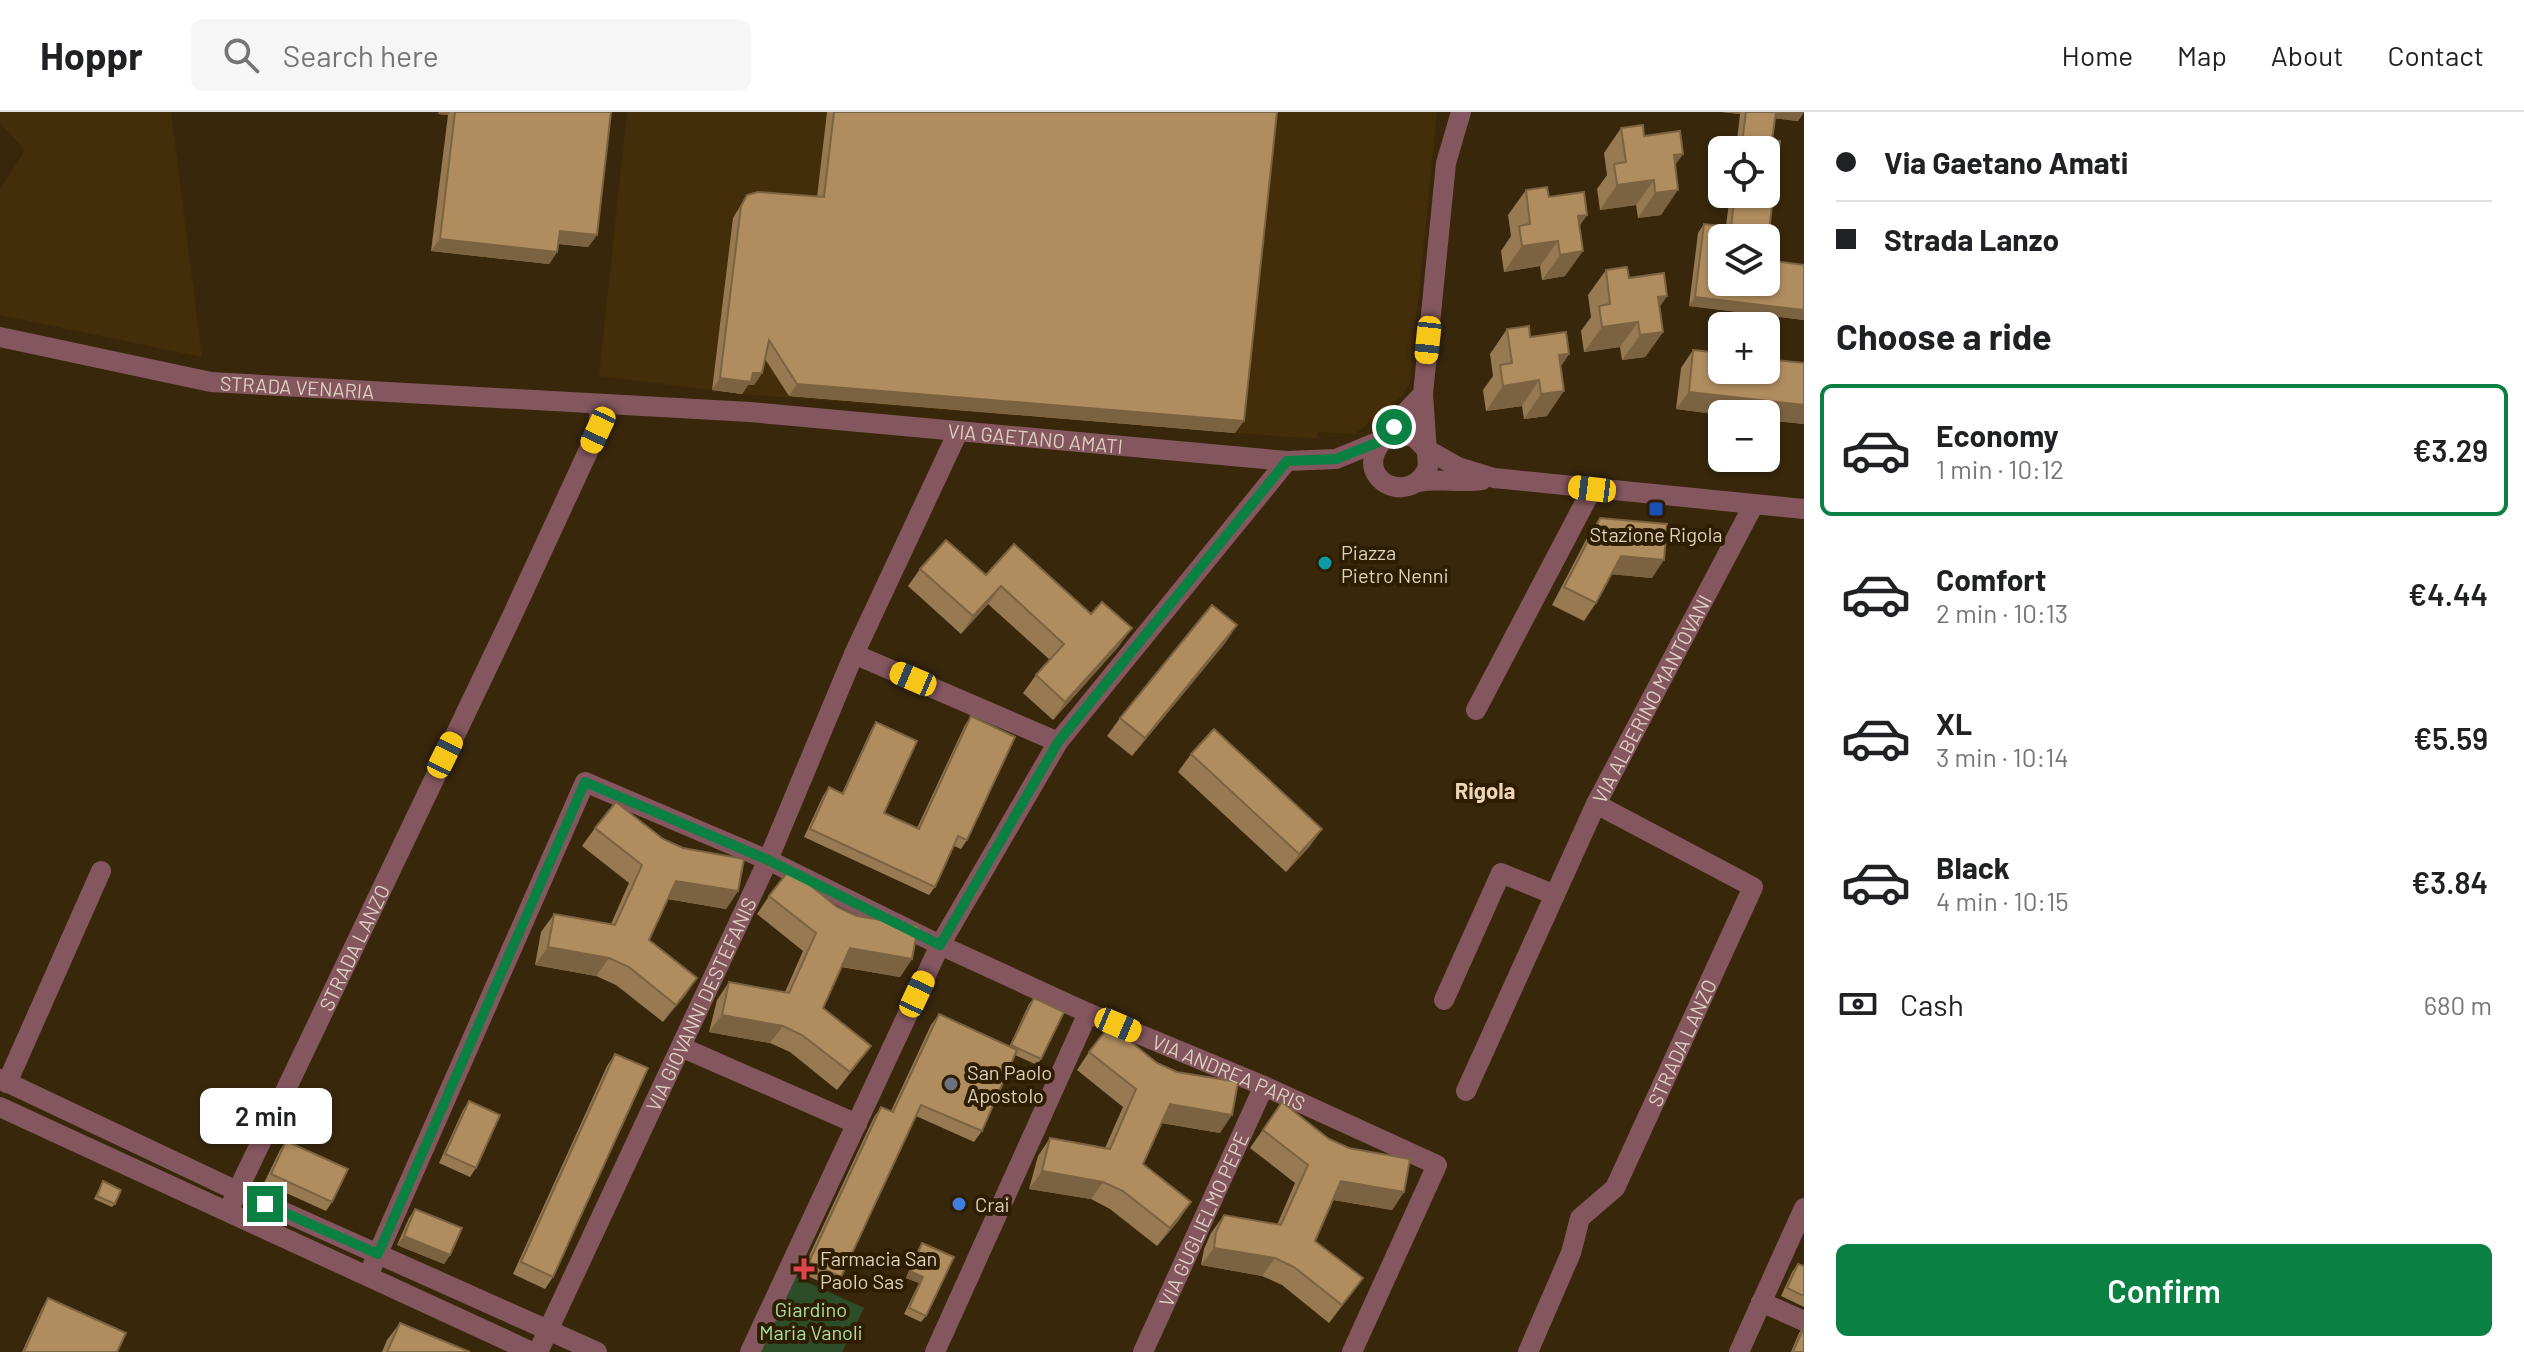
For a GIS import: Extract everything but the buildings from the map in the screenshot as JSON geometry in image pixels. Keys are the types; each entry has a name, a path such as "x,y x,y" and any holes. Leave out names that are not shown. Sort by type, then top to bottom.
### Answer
{"street":[{"path":"1418,482 1428,467 1423,394 1446,163 1461,112"},
{"name":"STRADA VENARIA","path":"0,337 211,382 736,412"},
{"name":"VIA GAETANO AMATI","path":"736,412 1287,461 1336,459 1384,440 1423,394"},
{"name":"STRADA LANZO","path":"228,1211 598,430 600,404"},
{"name":"VIA GIOVANNI DESTEFANIS","path":"535,1352 548,1331 768,860 854,654 958,432"},
{"path":"1494,478 1471,482 1430,480 1410,487 1392,487 1377,473 1374,458 1384,440 1406,434 1458,467 1494,478 1804,509"},
{"name":"VIA GAETANO AMATI","path":"1336,459 1377,473"},
{"path":"750,1352 940,945 1058,742 1287,461"},
{"path":"1476,710 1592,489"},
{"name":"VIA ALBERINO MANTOVANI","path":"1466,1091 1596,804 1754,504"},
{"path":"854,654 1058,742"},
{"name":"VIA ANDREA PARIS","path":"378,1254 585,782 768,860 940,945 1088,1013 1264,1086 1437,1165 1352,1352"},
{"name":"STRADA LANZO","path":"1528,1352 1571,1253 1580,1218 1615,1188 1753,887 1596,804"},
{"path":"101,871 4,1081 237,1191 597,1352"},
{"path":"1444,1000 1501,873 1555,895"},
{"path":"935,1352 1088,1013"},
{"path":"681,1047 857,1124"},
{"name":"VIA GUGLIELMO PEPE","path":"1143,1352 1264,1086"},
{"path":"0,1107 535,1352"},
{"path":"1739,1352 1804,1208"},
{"path":"368,1276 378,1254"},
{"path":"1761,1302 1804,1321"}],"shaded area":[{"path":"0,112 171,112 202,357 0,315 0,189 25,150 0,123"},
{"path":"627,112 1437,112 1410,382 1401,397 1355,434 1318,432 1316,439 742,394 599,376"}],"green space":[{"name":"Giardino Maria Vanoli","path":"796,1277 864,1308 842,1352 760,1352"}],"place":[{"name":"Stazione Rigola","path":"1656,509"},
{"name":"Piazza Pietro Nenni","path":"1325,563"},
{"name":"San Paolo Apostolo","path":"951,1084"},
{"name":"Crai","path":"959,1204"},
{"name":"Farmacia San Paolo Sas","path":"804,1269"}],"district":[{"name":"Rigola","path":"1485,790"}],"route":[{"path":"265,1204 378,1254 585,782 768,860 940,945 1058,742 1287,461 1336,459 1384,440 1394,427"}]}
